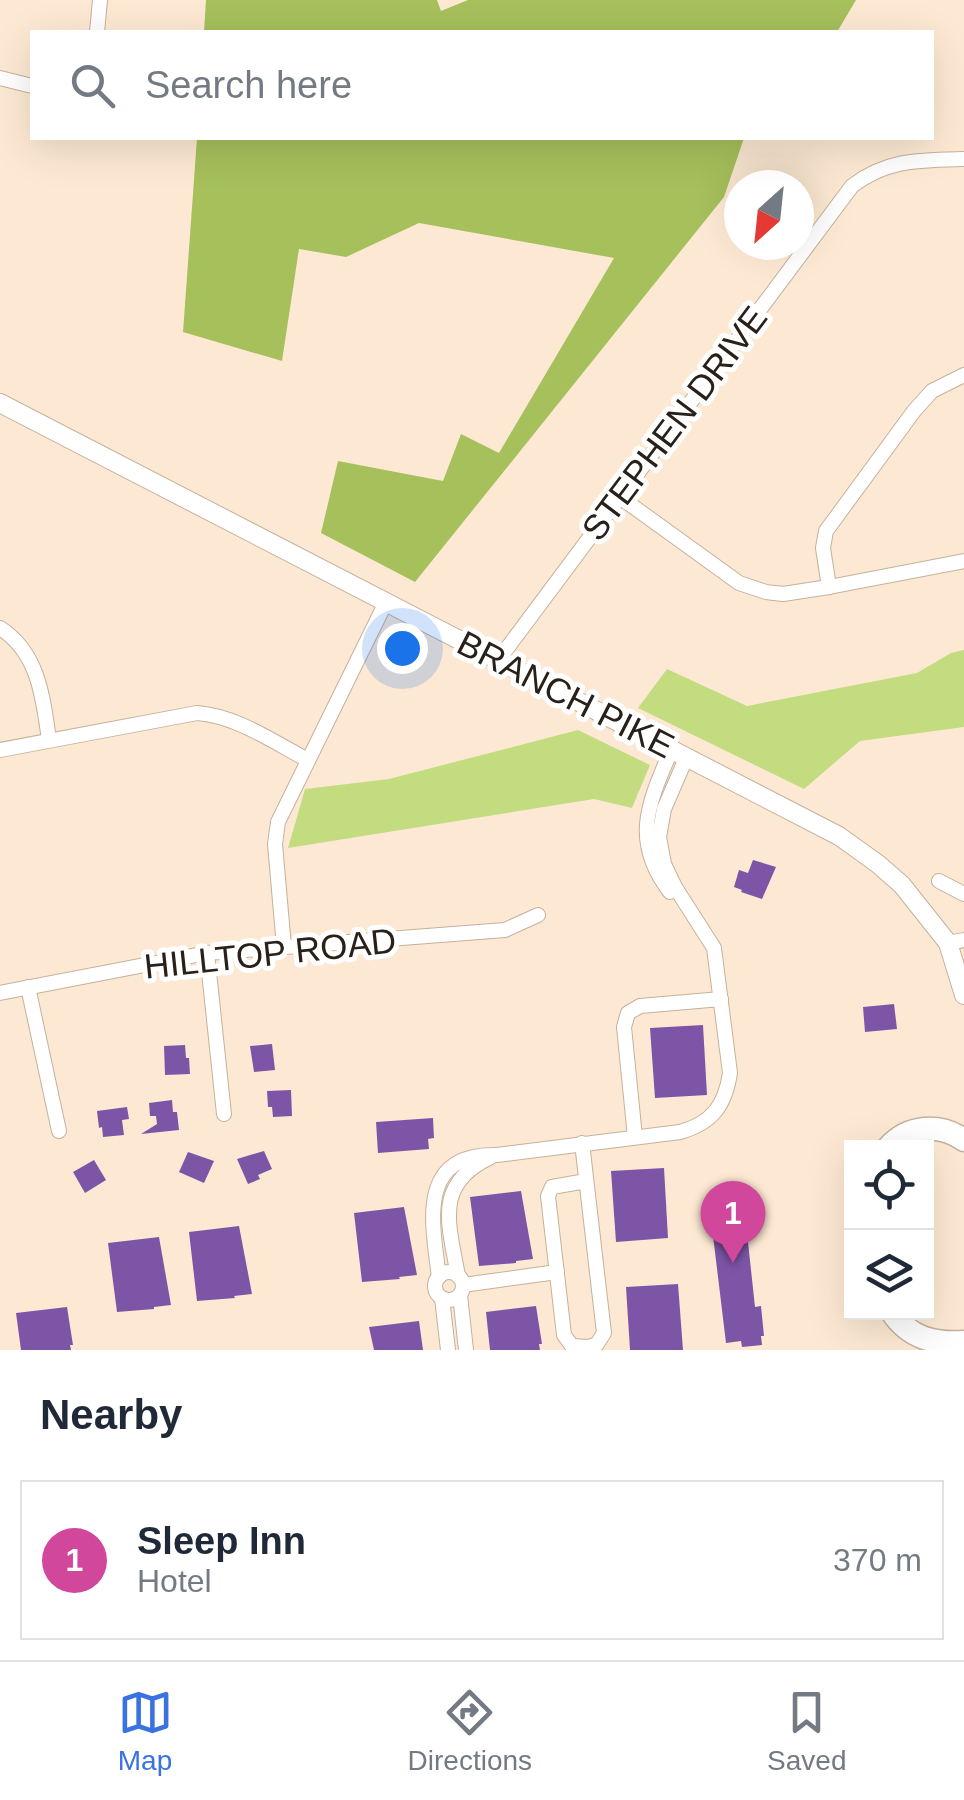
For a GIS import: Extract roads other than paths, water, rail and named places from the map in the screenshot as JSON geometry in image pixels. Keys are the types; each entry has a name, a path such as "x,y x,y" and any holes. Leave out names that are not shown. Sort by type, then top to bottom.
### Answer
{"highway":[{"path":"897,1140 903,1134 926,1128 949,1132 964,1140"},
{"path":"897,1320 918,1336 943,1343 964,1342"}],"street":[{"path":"97,30 100,0"},
{"path":"0,78 30,86"},
{"name":"STEPHEN DRIVE","path":"498,659 852,186 874,170 892,164 964,159"},
{"path":"829,587 823,548 826,531 923,401 932,391 964,374"},
{"name":"BRANCH PIKE","path":"0,403 839,836 902,885 956,942 964,995"},
{"path":"620,497 739,583 766,592 783,594 829,587 964,561"},
{"path":"284,947 276,833 282,811 386,602"},
{"path":"0,628 19,644 33,665 48,740"},
{"path":"0,750 185,714 214,714 308,760"},
{"path":"448,1350 442,1298 436,1288 439,1277 432,1205 438,1182 455,1165 468,1156 680,1132 698,1127 720,1106 728,1090 730,1074 714,948 685,906 664,864 659,836 680,752"},
{"path":"939,881 964,893"},
{"name":"HILLTOP ROAD","path":"0,992 207,953 505,930 538,915"},
{"path":"207,953 224,1114"},
{"path":"28,987 59,1131"},
{"path":"635,1137 624,1027 628,1013 640,1006 722,1000"},
{"path":"582,1143 604,1333 596,1344 579,1347 572,1346 564,1334 549,1190 586,1181"},
{"path":"466,1350 461,1285 449,1222 450,1199 453,1188 473,1167 497,1155"},
{"path":"439,1277 452,1272 461,1285"},
{"path":"461,1285 558,1272"},
{"path":"442,1298 455,1299 461,1285"}],"place":[{"name":"Sleep Inn","path":"733,1263"}]}
